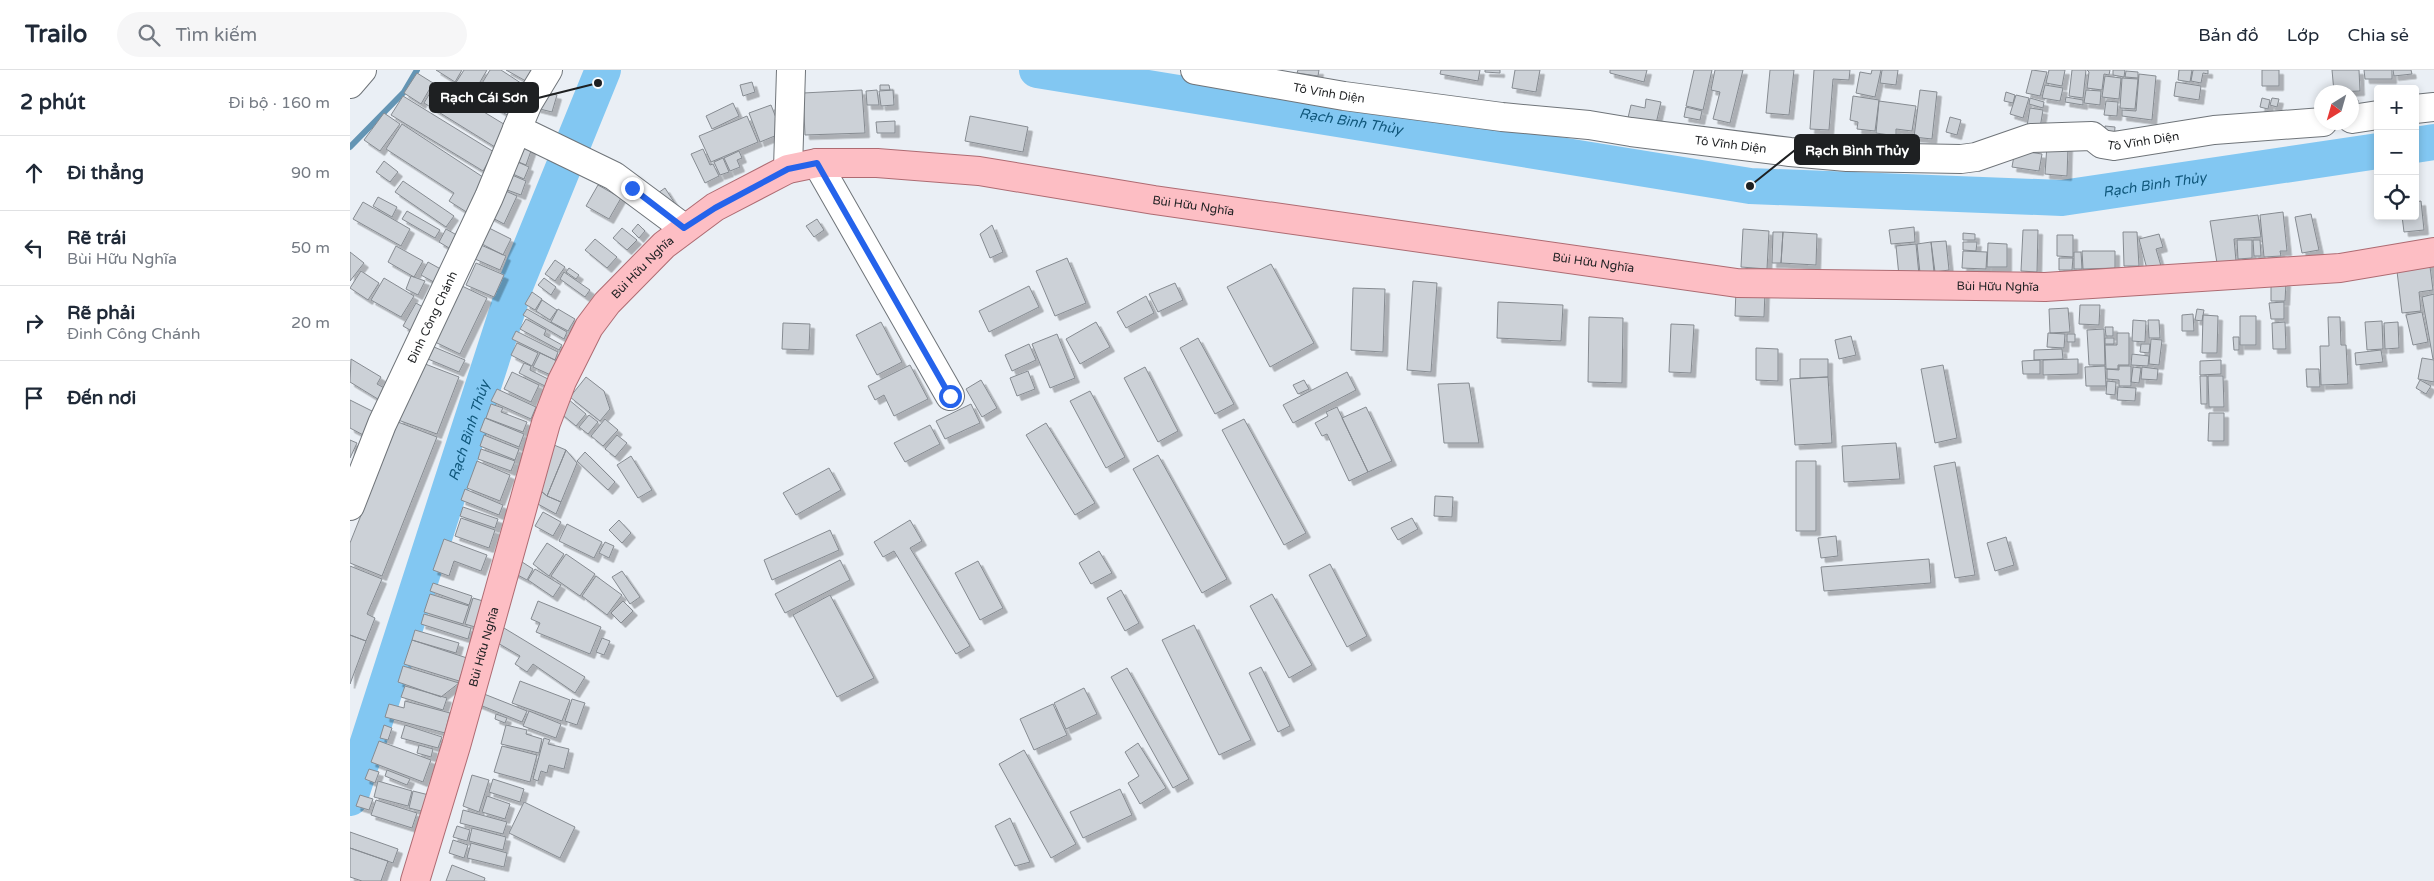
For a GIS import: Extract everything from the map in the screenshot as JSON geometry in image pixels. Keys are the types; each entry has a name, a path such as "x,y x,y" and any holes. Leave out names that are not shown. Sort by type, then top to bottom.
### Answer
{"main road":[{"name":"Bùi Hữu Nghĩa","path":"415,881 459,737 546,422 562,381 589,327 606,303 664,245 684,228 715,208 788,169 817,163 877,163 979,171 1154,200 1736,282 2045,287 2340,268 2434,252"}],"street":[{"path":"350,84 362,70"},
{"name":"Đinh Công Chánh","path":"350,506 386,415 485,206 525,133 528,103 548,70"},
{"name":"Tô Vĩnh Diện","path":"1195,70 1232,78 1421,107 1589,125 1670,137 1847,157 1960,159 1976,157 2031,138 2092,136 2102,144 2114,146 2214,130 2314,123"},
{"path":"788,169 790,80"},
{"path":"2419,109 2434,107"},
{"path":"2359,117 2374,115"},
{"path":"525,133 594,165 632,188 684,228"},
{"path":"817,163 950,396"}],"water":[{"path":"593,70 616,70 592,97"}],"building":[{"path":"436,70 462,70 455,82"},
{"path":"464,70 487,70 473,94 455,84"},
{"path":"490,70 501,70 530,89 512,118 475,95"},
{"path":"506,70 541,70 533,85"},
{"path":"1298,70 1319,70 1318,76 1297,73"},
{"path":"1441,70 1480,70 1478,81 1440,74"},
{"path":"1485,70 1500,70 1500,73 1485,72"},
{"path":"1515,70 1540,70 1536,92 1512,88"},
{"path":"1610,70 1647,70 1644,82 1610,73"},
{"path":"1694,70 1712,70 1703,110 1686,106"},
{"path":"1715,70 1743,70 1730,123 1713,119 1720,92 1711,90"},
{"path":"1770,70 1794,70 1789,115 1766,113"},
{"path":"1814,70 1850,70 1849,80 1833,79 1829,130 1810,129"},
{"path":"1872,70 1881,70 1875,97 1856,93 1860,72 1871,74"},
{"path":"1882,70 1898,70 1896,85 1880,83"},
{"path":"2032,70 2047,72 2040,96 2026,93"},
{"path":"2049,70 2065,70 2062,86 2046,83"},
{"path":"2072,70 2086,70 2083,98 2069,96"},
{"path":"2087,70 2110,70 2109,75 2104,74 2102,90 2087,88 2089,72"},
{"path":"2113,70 2125,70 2124,77 2113,75"},
{"path":"2179,70 2192,70 2190,82 2178,80"},
{"path":"2193,70 2208,70 2208,74 2203,73 2201,83 2191,81"},
{"path":"2262,70 2279,70 2279,86 2262,86"},
{"path":"2332,70 2359,70 2360,91 2359,85 2333,85"},
{"path":"2364,70 2392,70 2392,79 2365,79"},
{"path":"2393,70 2411,70 2412,74 2394,76"},
{"path":"2126,71 2138,72 2138,78 2125,77"},
{"path":"417,73 433,83 421,104 404,93"},
{"path":"2139,74 2156,76 2152,120 2122,116 2122,110 2136,111"},
{"path":"2105,76 2121,78 2119,99 2102,97"},
{"path":"2122,78 2138,79 2135,109 2120,108"},
{"path":"752,82 755,92 743,96 740,85"},
{"path":"2176,82 2201,86 2199,100 2174,96"},
{"path":"436,83 507,126 495,147 424,103"},
{"path":"880,85 889,85 890,90 880,90"},
{"path":"2045,85 2063,88 2060,101 2042,98"},
{"path":"862,90 865,133 805,135 803,93"},
{"path":"877,90 879,105 867,105 866,91"},
{"path":"893,90 894,105 881,106 879,91"},
{"path":"1920,90 1937,92 1932,139 1914,137"},
{"path":"2086,90 2101,91 2100,105 2084,103"},
{"path":"541,91 557,95 552,112 536,108"},
{"path":"2006,92 2015,95 2013,103 2004,101"},
{"path":"2016,95 2029,98 2023,118 2010,114"},
{"path":"403,96 494,152 483,171 391,115"},
{"path":"1853,96 1879,100 1875,131 1857,129 1858,122 1850,120"},
{"path":"2066,97 2083,100 2083,105 2065,102"},
{"path":"2030,98 2044,102 2043,108 2029,104"},
{"path":"2262,98 2270,100 2268,109 2260,107"},
{"path":"2272,98 2279,99 2277,107 2270,105"},
{"path":"1646,99 1661,102 1655,128 1627,122 1631,105 1645,108"},
{"path":"1879,101 1916,106 1912,131 1896,129 1896,136 1876,133"},
{"path":"2106,101 2118,102 2117,116 2104,115"},
{"path":"733,103 739,116 712,129 706,116"},
{"path":"771,105 782,133 760,142 749,113"},
{"path":"1686,107 1702,111 1700,120 1684,117"},
{"path":"2030,108 2043,110 2040,128 2027,126"},
{"path":"384,113 400,124 380,151 364,140"},
{"path":"747,116 758,142 711,162 699,136"},
{"path":"970,116 1028,127 1023,152 965,141"},
{"path":"1950,117 1961,120 1957,135 1946,132"},
{"path":"895,121 895,133 877,133 876,122"},
{"path":"402,124 489,181 468,213 449,201 454,193 386,149"},
{"path":"2105,126 2115,127 2114,140 2104,140"},
{"path":"518,142 532,148 526,165 511,159"},
{"path":"2047,145 2068,147 2067,176 2045,174"},
{"path":"703,149 710,165 713,164 719,176 705,183 691,154"},
{"path":"2015,150 2042,154 2039,171 2012,167"},
{"path":"739,151 742,158 737,160 740,167 730,171 724,158"},
{"path":"723,158 729,172 720,175 714,162"},
{"path":"511,159 529,167 524,179 506,171"},
{"path":"384,161 398,172 390,182 376,172"},
{"path":"505,172 526,181 521,195 499,187"},
{"path":"403,181 454,216 446,227 395,192"},
{"path":"598,185 621,198 609,219 586,206"},
{"path":"499,188 517,196 504,224 487,215"},
{"path":"665,188 674,202 667,206 658,193"},
{"path":"378,197 397,207 392,217 373,206"},
{"path":"2419,201 2421,201 2424,230 2404,232 2402,220 2419,220"},
{"path":"363,202 410,229 401,246 353,219"},
{"path":"407,211 440,230 435,238 402,219"},
{"path":"2283,212 2287,251 2280,251 2281,256 2264,257 2260,215"},
{"path":"2311,214 2319,250 2302,253 2295,217"},
{"path":"2258,215 2261,237 2234,239 2236,261 2217,263 2210,221"},
{"path":"817,219 824,230 814,237 806,226"},
{"path":"638,224 645,231 639,238 632,231"},
{"path":"992,225 1003,252 990,258 980,234"},
{"path":"1914,227 1915,242 1891,244 1889,230"},
{"path":"489,228 511,239 503,255 482,244"},
{"path":"622,228 637,240 627,250 613,238"},
{"path":"446,229 462,238 454,251 439,242"},
{"path":"1743,229 1769,231 1767,269 1741,267"},
{"path":"2023,230 2038,230 2037,272 2021,271"},
{"path":"1773,232 1783,232 1781,263 1772,263"},
{"path":"1783,232 1817,234 1816,265 1781,263"},
{"path":"2123,232 2137,232 2139,266 2124,266"},
{"path":"1963,233 1975,234 1975,240 1963,240"},
{"path":"2159,234 2163,247 2156,249 2161,266 2147,269 2139,239"},
{"path":"2057,235 2073,235 2073,257 2057,256"},
{"path":"595,239 617,257 607,268 585,250"},
{"path":"2237,240 2252,240 2252,258 2238,259"},
{"path":"2253,240 2260,240 2261,256 2254,256"},
{"path":"1946,241 1949,270 1935,272 1931,242"},
{"path":"1931,242 1934,272 1920,273 1917,244"},
{"path":"1963,242 1977,242 1976,251 1963,250"},
{"path":"1988,243 2007,244 2007,267 1987,267"},
{"path":"1916,244 1919,275 1899,276 1896,246"},
{"path":"481,245 506,256 500,270 475,259"},
{"path":"396,246 423,261 414,277 388,262"},
{"path":"1963,251 1987,252 1986,269 1962,268"},
{"path":"2082,251 2115,251 2115,268 2083,269"},
{"path":"350,252 364,263 350,281"},
{"path":"2074,252 2081,252 2082,269 2074,269"},
{"path":"1067,258 1086,303 1055,316 1036,271"},
{"path":"2059,258 2073,258 2072,270 2059,270"},
{"path":"2429,259 2433,290 2419,292 2421,311 2402,313 2396,263"},
{"path":"555,260 565,267 555,281 545,274"},
{"path":"428,262 446,272 439,285 421,275"},
{"path":"476,263 504,275 494,297 466,285"},
{"path":"1271,264 1314,343 1270,367 1227,287"},
{"path":"569,268 579,275 576,279 566,272"},
{"path":"361,271 379,283 368,300 350,288"},
{"path":"564,272 590,290 585,297 560,279"},
{"path":"411,276 425,281 418,295 406,289"},
{"path":"384,278 414,296 401,317 371,300"},
{"path":"544,278 556,287 551,295 538,285"},
{"path":"1413,281 1437,283 1431,372 1407,370"},
{"path":"2271,281 2286,282 2285,301 2271,301"},
{"path":"1175,283 1183,300 1158,312 1149,294"},
{"path":"462,286 487,298 460,354 435,342"},
{"path":"1029,286 1039,307 989,332 979,311"},
{"path":"1353,288 1385,289 1383,352 1351,350"},
{"path":"1736,289 1765,291 1764,317 1735,316"},
{"path":"532,292 542,299 535,310 525,304"},
{"path":"2434,294 2434,359 2433,359 2422,297"},
{"path":"1146,296 1154,313 1126,328 1117,312"},
{"path":"542,300 557,310 550,320 536,311"},
{"path":"1498,302 1563,305 1561,341 1497,338"},
{"path":"2284,302 2284,319 2271,319 2269,303"},
{"path":"416,303 428,310 415,333 403,326"},
{"path":"2080,305 2100,305 2099,325 2079,324"},
{"path":"2068,308 2070,332 2050,333 2049,309"},
{"path":"527,309 567,332 564,339 523,315"},
{"path":"558,309 575,319 568,331 551,322"},
{"path":"2197,309 2204,310 2202,321 2195,320"},
{"path":"2422,312 2428,342 2413,345 2406,315"},
{"path":"2193,314 2194,331 2182,331 2182,315"},
{"path":"2203,315 2218,316 2217,353 2202,353"},
{"path":"2240,316 2256,316 2256,345 2240,345"},
{"path":"1589,317 1623,318 1622,383 1588,382"},
{"path":"2328,317 2340,317 2341,345 2346,345 2348,384 2321,385 2320,346 2329,346"},
{"path":"526,319 546,330 544,335 562,345 559,350 520,329"},
{"path":"2133,320 2146,321 2145,342 2132,341"},
{"path":"2148,320 2159,320 2160,338 2149,338"},
{"path":"2382,321 2383,349 2367,350 2365,322"},
{"path":"881,322 902,362 877,375 856,335"},
{"path":"1096,322 1110,347 1080,364 1066,339"},
{"path":"2285,322 2286,349 2273,349 2272,323"},
{"path":"2398,322 2399,348 2385,349 2384,323"},
{"path":"783,323 810,324 809,350 782,349"},
{"path":"1671,324 1694,325 1691,373 1669,372"},
{"path":"2105,327 2113,327 2113,336 2106,336"},
{"path":"2104,329 2105,365 2089,365 2087,330"},
{"path":"516,331 558,352 555,360 512,339"},
{"path":"2048,333 2065,334 2064,348 2047,347"},
{"path":"2117,333 2129,333 2129,365 2118,365 2118,369 2106,369 2105,345 2117,345"},
{"path":"1057,334 1075,378 1050,388 1032,344"},
{"path":"2067,334 2075,334 2075,342 2067,342"},
{"path":"1851,336 1856,355 1839,359 1835,340"},
{"path":"2233,337 2239,337 2239,350 2234,350"},
{"path":"1198,338 1234,404 1215,414 1180,348"},
{"path":"2105,338 2114,338 2114,344 2105,344"},
{"path":"2151,339 2162,340 2159,365 2149,364"},
{"path":"517,343 538,353 532,366 511,355"},
{"path":"1029,344 1036,360 1012,371 1005,355"},
{"path":"2141,344 2150,344 2149,353 2140,352"},
{"path":"434,347 465,360 459,372 428,359"},
{"path":"1756,348 1778,349 1778,381 1756,380"},
{"path":"2062,349 2063,359 2034,360 2034,350"},
{"path":"2381,350 2383,362 2356,365 2355,353"},
{"path":"540,353 559,362 553,376 533,367"},
{"path":"2132,354 2149,356 2148,366 2131,365"},
{"path":"2422,358 2434,360 2434,382 2418,379"},
{"path":"351,359 381,377 377,384 388,390 381,401 350,382"},
{"path":"1800,359 1828,359 1828,377 1800,378"},
{"path":"2078,359 2078,374 2043,375 2043,360"},
{"path":"2040,360 2040,374 2023,374 2022,361"},
{"path":"2221,360 2221,374 2200,375 2200,361"},
{"path":"420,362 459,377 437,434 398,420"},
{"path":"524,363 531,366 530,370 550,380 547,387 519,373"},
{"path":"910,365 928,399 894,416 884,395 875,400 868,386"},
{"path":"1943,365 1957,438 1935,443 1921,369"},
{"path":"2105,366 2106,386 2086,386 2085,367"},
{"path":"2119,366 2131,366 2131,386 2119,386 2119,380 2107,379 2107,369 2119,370"},
{"path":"1145,367 1178,431 1158,442 1124,378"},
{"path":"2133,367 2141,368 2139,383 2131,382"},
{"path":"2142,367 2158,369 2157,380 2141,379"},
{"path":"2306,369 2319,369 2320,387 2307,387"},
{"path":"1028,371 1035,389 1017,396 1010,378"},
{"path":"512,372 539,385 531,402 504,389"},
{"path":"1347,372 1356,390 1293,423 1283,405"},
{"path":"2200,376 2207,376 2207,404 2201,404"},
{"path":"2208,376 2223,376 2224,407 2209,407"},
{"path":"586,377 604,391 610,409 600,421 570,397"},
{"path":"1828,377 1832,443 1795,445 1790,379"},
{"path":"981,380 997,408 982,417 966,389"},
{"path":"1304,380 1309,389 1298,394 1293,385"},
{"path":"2420,380 2431,386 2426,394 2416,388"},
{"path":"2107,381 2116,382 2115,395 2106,394"},
{"path":"1469,383 1479,443 1444,443 1438,384"},
{"path":"2118,387 2136,388 2135,401 2117,400"},
{"path":"497,389 536,407 531,419 491,401"},
{"path":"1090,391 1125,457 1106,468 1070,401"},
{"path":"568,399 586,414 576,426 558,411"},
{"path":"350,400 378,414 367,437 350,428"},
{"path":"491,404 503,408 501,412 527,422 523,432 486,418"},
{"path":"971,404 980,423 945,439 936,421"},
{"path":"1337,407 1368,472 1349,481 1327,434 1322,436 1315,423 1328,416 1326,412"},
{"path":"1366,407 1392,461 1368,472 1342,418"},
{"path":"2209,413 2224,413 2224,441 2208,441"},
{"path":"589,415 598,422 588,434 579,427"},
{"path":"485,418 524,434 519,447 480,431"},
{"path":"605,419 618,430 603,446 591,436"},
{"path":"1244,419 1306,533 1284,545 1222,430"},
{"path":"398,422 437,437 382,576 350,563 350,543"},
{"path":"1046,423 1095,503 1075,515 1026,435"},
{"path":"930,425 940,444 905,462 894,443"},
{"path":"484,435 519,449 515,460 480,446"},
{"path":"617,435 627,443 615,457 605,449"},
{"path":"350,440 357,443 350,458"},
{"path":"1896,443 1900,479 1844,482 1842,446"},
{"path":"554,445 566,450 547,496 536,487"},
{"path":"481,449 515,461 511,471 478,459"},
{"path":"566,450 577,463 561,502 547,496"},
{"path":"585,452 615,482 608,490 577,461"},
{"path":"1158,455 1227,579 1202,593 1133,469"},
{"path":"631,456 652,490 638,498 617,465"},
{"path":"477,461 510,475 500,501 467,488"},
{"path":"1796,461 1816,461 1816,531 1796,531"},
{"path":"1955,462 1975,575 1955,578 1934,466"},
{"path":"829,468 841,490 796,515 783,493"},
{"path":"536,487 547,496 561,502 556,514 536,503"},
{"path":"465,489 503,505 499,515 461,500"},
{"path":"1435,496 1453,497 1452,517 1434,516"},
{"path":"463,507 498,519 495,528 460,516"},
{"path":"543,512 561,522 553,536 535,526"},
{"path":"461,518 495,530 489,548 455,536"},
{"path":"1412,518 1418,529 1398,540 1391,528"},
{"path":"619,520 631,533 622,543 609,530"},
{"path":"910,520 922,541 910,548 970,646 956,654 894,551 883,557 874,542"},
{"path":"567,524 602,542 594,558 559,541"},
{"path":"830,530 839,550 772,580 764,560"},
{"path":"1836,536 1838,556 1821,558 1818,538"},
{"path":"2006,537 2014,565 1995,571 1987,543"},
{"path":"444,539 487,555 481,571 454,561 449,576 433,570"},
{"path":"605,542 614,546 609,558 599,553"},
{"path":"547,543 564,554 549,576 533,564"},
{"path":"1099,551 1112,573 1091,584 1079,563"},
{"path":"566,554 595,574 580,596 551,576"},
{"path":"1929,559 1931,583 1824,591 1821,567"},
{"path":"519,560 533,569 527,580 512,572"},
{"path":"840,560 850,580 785,613 775,594"},
{"path":"978,561 1003,608 980,620 955,573"},
{"path":"1330,564 1367,636 1347,647 1309,575"},
{"path":"350,566 382,579 367,614 375,618 366,641 350,635"},
{"path":"535,569 561,585 553,597 528,580"},
{"path":"622,571 640,597 630,604 612,577"},
{"path":"596,576 622,595 607,615 582,596"},
{"path":"433,583 472,596 469,605 430,591"},
{"path":"1121,590 1139,623 1125,631 1107,598"},
{"path":"430,594 469,606 463,624 424,612"},
{"path":"1272,594 1312,665 1289,678 1250,606"},
{"path":"830,595 874,678 837,697 793,615"},
{"path":"473,598 483,601 475,627 465,624"},
{"path":"538,601 601,627 590,654 536,632 540,623 531,619"},
{"path":"623,601 633,611 621,623 611,613"},
{"path":"424,614 471,628 468,639 421,624"},
{"path":"1194,625 1251,740 1219,755 1162,640"},
{"path":"504,628 585,677 575,693 533,664 527,672 515,664 520,656 496,642"},
{"path":"415,630 459,643 456,653 412,640"},
{"path":"350,635 366,641 350,684"},
{"path":"602,638 610,641 604,655 596,652"},
{"path":"412,640 467,658 459,681 404,664"},
{"path":"403,666 459,683 441,697 398,682"},
{"path":"1261,667 1290,726 1278,732 1249,673"},
{"path":"1127,668 1189,779 1173,788 1111,677"},
{"path":"520,681 570,700 562,721 512,703"},
{"path":"405,686 447,698 443,710 401,697"},
{"path":"1084,688 1097,714 1066,729 1054,703"},
{"path":"479,692 527,711 522,722 475,703"},
{"path":"572,699 585,703 577,725 565,721"},
{"path":"405,701 450,713 445,733 385,717 389,704 404,708"},
{"path":"1053,704 1067,735 1034,750 1020,719"},
{"path":"529,711 561,724 556,738 523,726"},
{"path":"496,714 507,718 505,723 495,719"},
{"path":"384,725 392,728 388,740 380,738"},
{"path":"405,725 442,737 438,748 401,738"},
{"path":"506,725 527,730 526,734 542,739 539,753 501,744"},
{"path":"544,738 550,740 548,744 569,749 564,769 549,765 547,773 541,771 538,781 533,779"},
{"path":"379,741 431,760 423,782 371,762"},
{"path":"1138,743 1166,788 1140,804 1128,783 1139,776 1125,752"},
{"path":"419,745 433,749 431,757 417,753"},
{"path":"502,746 537,755 530,782 494,772"},
{"path":"1024,750 1076,844 1051,858 999,764"},
{"path":"369,769 379,772 375,783 365,779"},
{"path":"387,770 410,779 407,785 385,776"},
{"path":"472,775 489,780 479,812 463,806"},
{"path":"493,779 524,789 520,802 489,792"},
{"path":"378,781 412,791 408,806 374,797"},
{"path":"1120,789 1132,815 1083,838 1070,812"},
{"path":"413,791 429,795 425,812 409,808"},
{"path":"360,795 373,799 369,810 356,806"},
{"path":"487,796 510,804 505,819 482,812"},
{"path":"376,800 417,813 412,828 371,815"},
{"path":"524,802 575,827 560,858 509,833"},
{"path":"463,810 507,822 503,834 460,823"},
{"path":"1010,818 1030,862 1015,866 995,826"},
{"path":"457,826 470,830 467,841 453,837"},
{"path":"472,828 506,837 503,850 469,841"},
{"path":"350,832 398,849 393,863 350,848"},
{"path":"453,840 468,845 464,858 449,853"},
{"path":"471,843 507,853 504,867 467,858"},
{"path":"350,848 388,861 381,881 362,881 350,877"},
{"path":"452,865 485,878 484,881 446,881"}],"waterway":[{"path":"350,147 404,92 417,70"},
{"name":"Rạch Bình Thủy","path":"350,798 516,284 603,70"},
{"name":"Rạch Bình Thủy","path":"1037,70 1750,186 2062,198 2374,152"},
{"name":"Rạch Bình Thủy","path":"2419,144 2434,142"}],"place":[{"name":"Rạch Cái Sơn","path":"598,83"},
{"name":"Rạch Bình Thủy","path":"1750,186"}],"route":[{"path":"632,188 684,228 715,208 788,169 817,163 950,396"}]}
